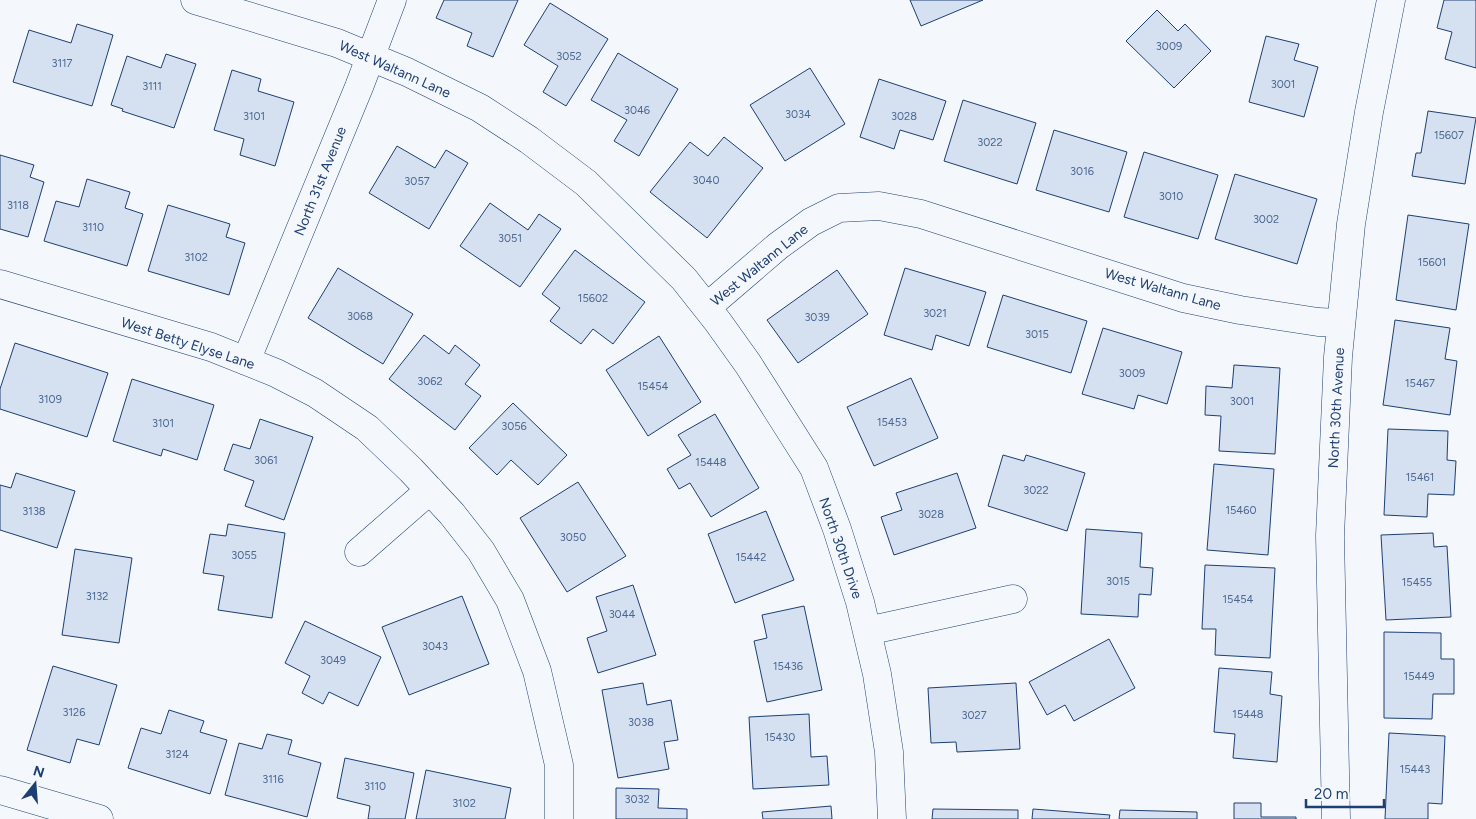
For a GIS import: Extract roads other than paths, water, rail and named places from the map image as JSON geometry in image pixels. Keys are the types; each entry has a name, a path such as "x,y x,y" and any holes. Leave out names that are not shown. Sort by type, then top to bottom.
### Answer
{"street":[{"name":"West Waltann Lane","path":"195,0 337,43 407,72 480,108 529,140 586,184 684,279 707,307 778,246 811,222 839,208 879,206 921,214 1183,298 1240,310 1318,322 1341,323"},
{"name":"North 31st Avenue","path":"246,361 392,0"},
{"name":"North 30th Avenue","path":"1336,819 1330,536 1341,323 1351,224 1369,112 1391,0"},
{"name":"West Betty Elyse Lane","path":"0,284 211,347 276,373 315,393 367,428 411,470 452,514 481,551 510,600 537,671 559,765 559,819"},
{"name":"North 30th Drive","path":"707,307 748,364 814,468 840,538 860,602 877,674 890,752 892,819"},
{"path":"359,552 430,490"},
{"path":"867,631 1013,599"},
{"path":"0,790 99,819"}]}
